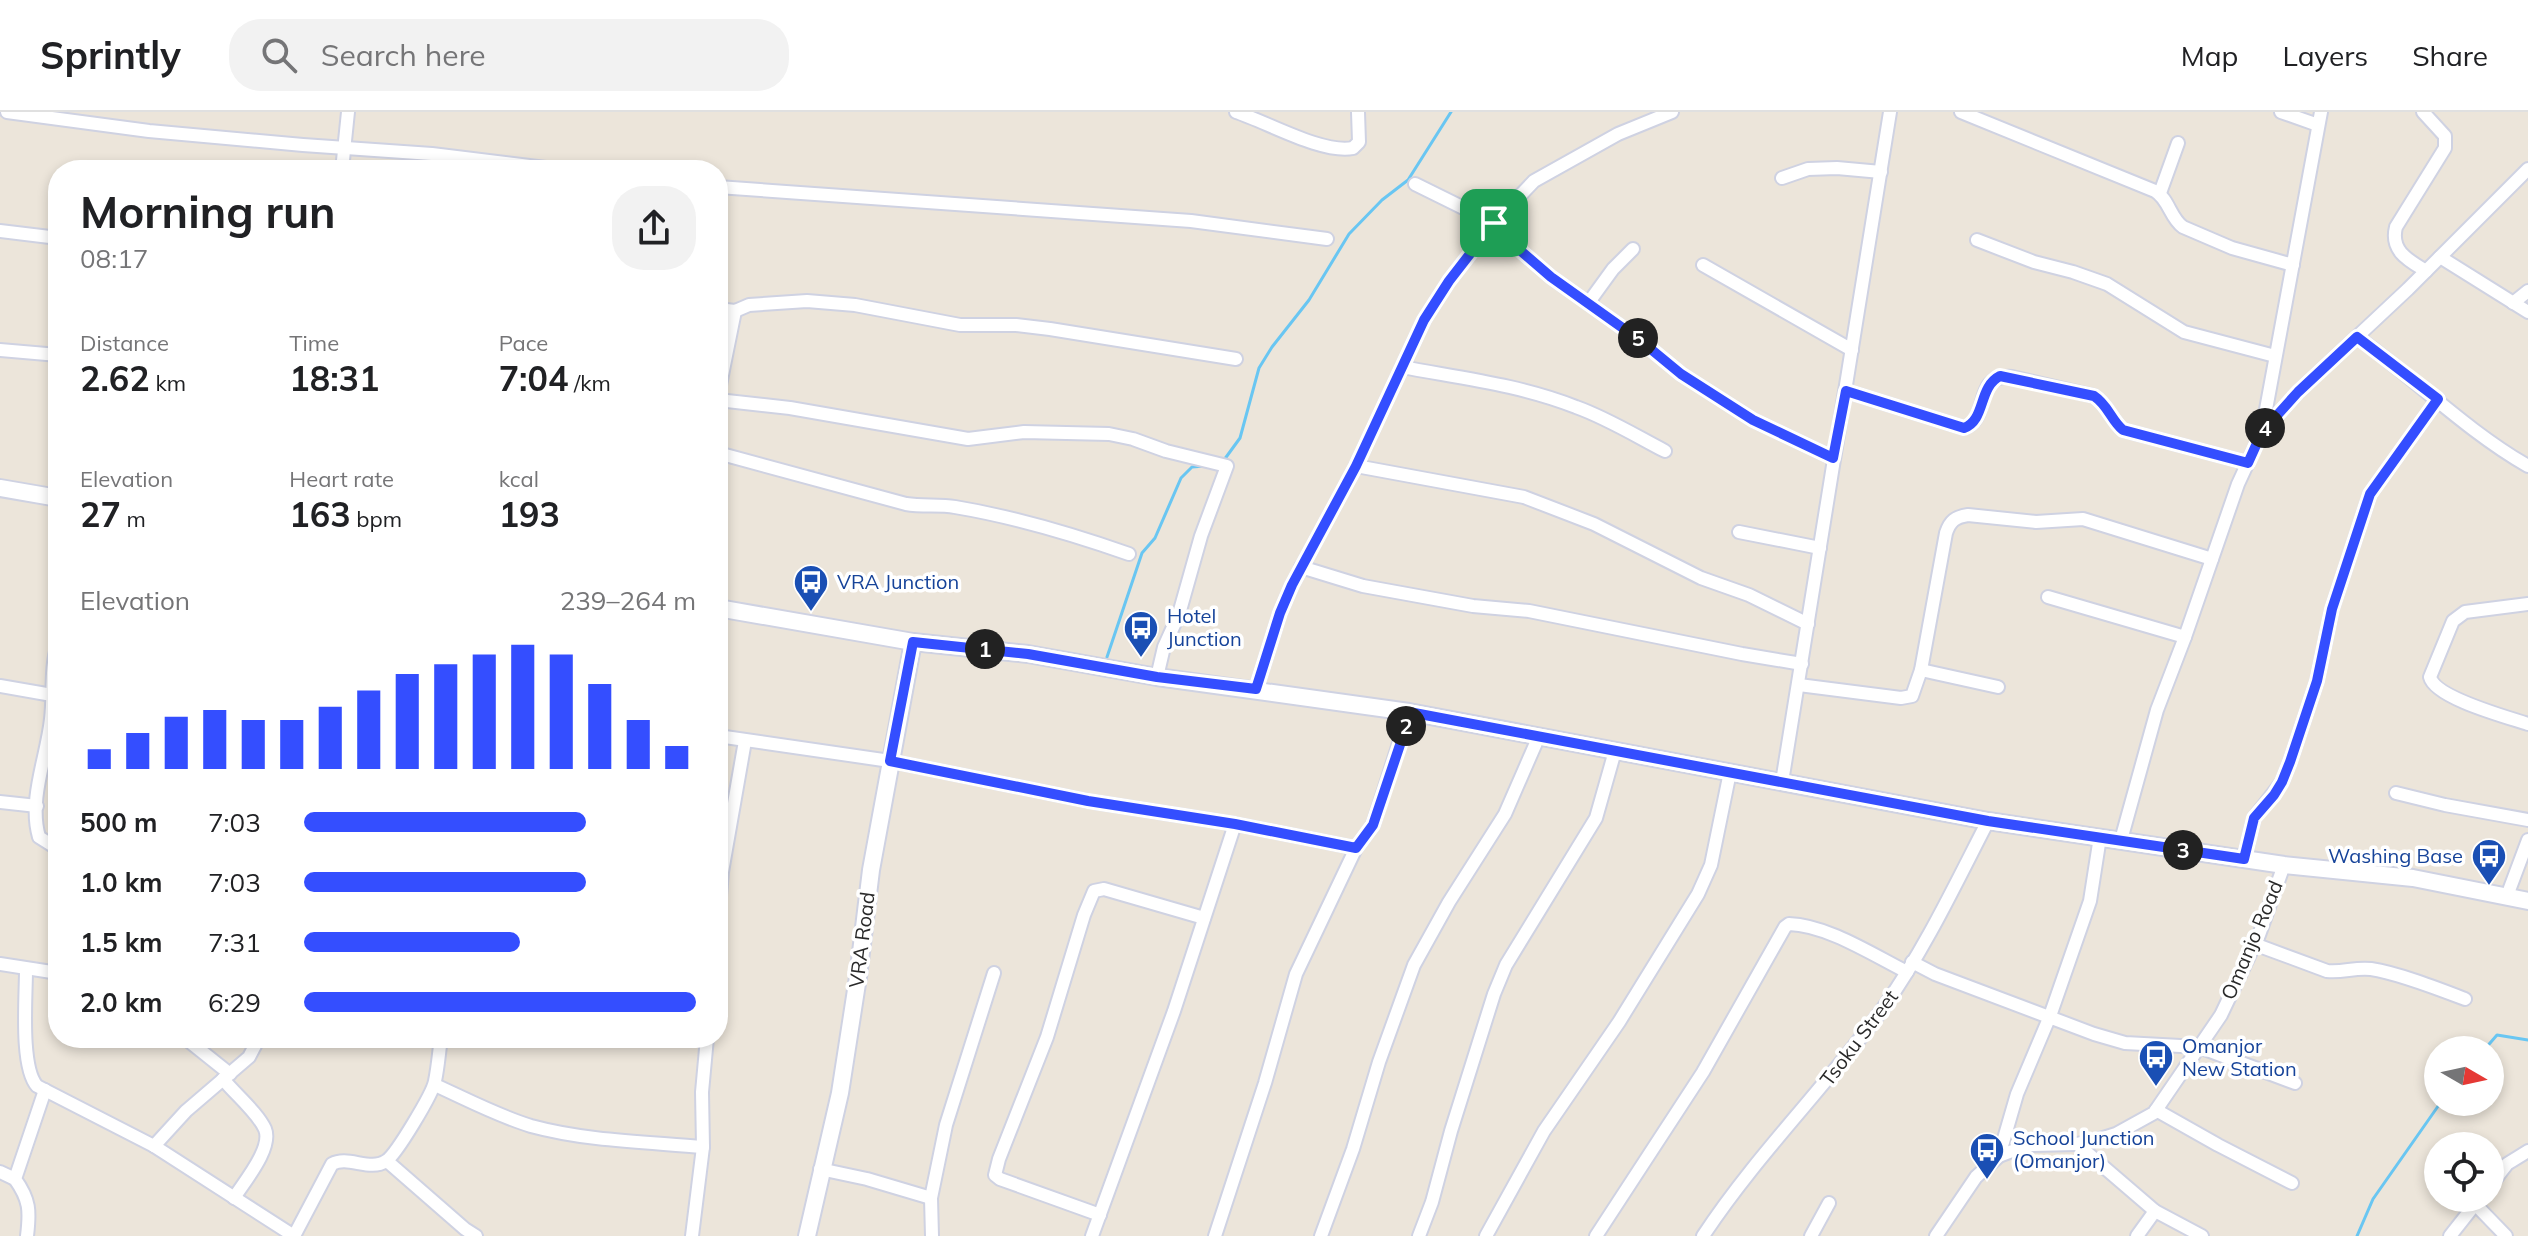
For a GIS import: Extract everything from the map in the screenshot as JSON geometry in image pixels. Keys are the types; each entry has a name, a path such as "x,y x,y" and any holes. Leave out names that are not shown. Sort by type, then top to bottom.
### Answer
{"street":[{"path":"7,112 149,131 481,160"},
{"path":"343,160 348,112"},
{"path":"1236,112 1298,137 1344,150 1353,148 1359,142 1358,112"},
{"path":"1256,689 1280,613 1301,567 1356,466 1424,320 1441,294 1494,223 1534,181 1618,134 1672,112"},
{"path":"1782,782 1890,112"},
{"path":"1961,112 2160,193 2180,225 2232,248 2293,265"},
{"path":"2121,840 2157,710 2262,432 2319,118 2281,112"},
{"path":"2424,112 2445,136 2445,148 2396,227 2394,245 2426,271"},
{"path":"2160,193 2178,143"},
{"path":"1782,178 1808,169 1881,172"},
{"path":"2262,432 2298,392 2528,169"},
{"path":"1415,184 1494,223 1551,277 1589,302 1681,374 1753,420 1833,458"},
{"path":"728,188 1191,221 1327,239"},
{"path":"0,231 48,237"},
{"path":"1977,240 2034,262 2107,284 2184,332 2275,356"},
{"path":"1589,302 1613,269 1633,249"},
{"path":"2440,257 2528,312"},
{"path":"1703,265 1852,350"},
{"path":"2513,303 2528,291"},
{"path":"728,310 764,303 807,301 855,305 960,325 1016,325 1050,329 1236,359"},
{"path":"728,346 735,311"},
{"path":"2357,337 2485,437 2528,466"},
{"path":"0,350 48,354"},
{"path":"1402,367 1553,399 1603,419 1665,451"},
{"path":"1846,391 1964,428 1972,425 1977,418 1985,391 1992,380 2000,376 2012,377 2094,396 2106,406 2114,423 2123,430 2248,463"},
{"path":"728,399 968,439 1024,432 1109,434 1227,466 1201,536 1179,614 1164,647 1157,677"},
{"path":"2244,859 2254,818 2274,795 2290,762 2317,681 2332,609 2370,494 2438,399"},
{"path":"728,456 906,504 945,505 1022,520 1129,554"},
{"path":"1356,466 1511,493 1536,501 1594,524 1701,578 1749,595 1808,624"},
{"path":"0,488 48,496"},
{"path":"1799,685 1907,698 1914,691 1921,670 1946,533 1950,522 1958,517 1968,515 2036,522 2083,519 2212,559"},
{"path":"1739,532 1820,548"},
{"path":"1301,567 1363,586 1473,606 1529,611 1712,649 1802,664"},
{"path":"2048,597 2185,637"},
{"path":"2528,604 2458,615 2430,677 2437,688 2482,709 2528,724"},
{"path":"728,610 913,642 1028,654 1157,677 1409,712 1988,821 2284,865 2413,878 2528,901"},
{"name":"VRA Road","path":"807,1236 840,1093 871,870 913,642"},
{"path":"1921,670 1998,687"},
{"path":"0,686 48,694"},
{"path":"1215,1236 1265,1083 1296,974 1356,848 1373,825 1409,712"},
{"path":"1321,1236 1414,965 1449,902 1505,814 1539,736"},
{"path":"728,738 890,761 1088,801 1235,824 1356,848"},
{"path":"728,838 745,741"},
{"path":"1419,1236 1494,994 1506,965 1596,818 1615,751"},
{"path":"48,753 39,779 36,826 39,837 48,843"},
{"path":"1486,1236 1544,1131 1619,1022 1698,894 1711,865 1730,772"},
{"path":"2396,793 2528,820"},
{"path":"0,802 37,806"},
{"name":"Tsoku Street","path":"1703,1236 1770,1146 1832,1076 1910,967 1988,821"},
{"path":"1092,1236 1174,1011 1235,824"},
{"path":"1999,1156 2017,1094 2050,1016 2090,901 2100,837"},
{"path":"2507,896 2528,840"},
{"name":"Omanjo Road","path":"1936,1236 1976,1177 2009,1150 2028,1145 2077,1144 2116,1134 2156,1110 2221,1015 2254,944 2284,865"},
{"path":"1100,1215 995,1175 1047,1037 1084,915 1094,891 1104,889 1204,918"},
{"path":"1596,1236 1703,1072 1789,924 1830,934 1910,967 2125,1043 2199,1047 2295,1083"},
{"path":"2254,944 2327,971 2339,973 2356,968 2373,969 2465,999"},
{"path":"0,964 48,972"},
{"path":"26,970 27,1060 33,1082 45,1090 154,1146 294,1236 332,1164 340,1160 366,1164 387,1161 476,1236"},
{"path":"932,1236 931,1198 946,1125 994,973"},
{"path":"196,1048 226,1077 267,1132 265,1146 234,1198"},
{"path":"154,1146 186,1111 249,1057 254,1048"},
{"path":"387,1161 435,1085 440,1048"},
{"path":"692,1236 703,1147 702,1092 706,1048"},
{"path":"435,1085 534,1127 600,1138 703,1147"},
{"path":"15,1179 45,1090"},
{"path":"2156,1110 2292,1183"},
{"path":"2077,1144 2155,1211 2199,1235"},
{"path":"2504,1168 2528,1151"},
{"path":"820,1169 931,1198"},
{"path":"0,1172 15,1179 25,1194 29,1209 27,1236"},
{"path":"1811,1236 1829,1203"},
{"path":"2137,1236 2155,1211"},
{"path":"2450,1236 2469,1212"},
{"path":"2487,1212 2506,1236"}],"waterway":[{"path":"1224,460 1240,438 1259,368 1272,347 1309,300 1349,234 1382,200 1408,180 1451,112"},
{"path":"1107,657 1142,553 1155,538 1181,478 1192,467 1205,466"},
{"path":"2496,1036 2503,1036"},
{"path":"2504,1036 2528,1040"},
{"path":"2357,1236 2373,1199 2431,1116"}],"place":[{"name":"VRA Junction","path":"811,613"},
{"name":"Hotel Junction","path":"1141,659"},
{"name":"Washing Base","path":"2489,887"},
{"name":"Omanjor New Station","path":"2156,1088"},
{"name":"School Junction (Omanjor)","path":"1987,1181"}],"route":[{"path":"1494,223 1551,277 1589,302 1681,374 1753,420 1833,458 1846,391 1964,428 1972,425 1977,418 1985,391 1992,380 2000,376 2094,396 2106,406 2114,423 2123,430 2248,463 2262,432 2298,392 2357,337 2438,399 2370,494 2332,609 2317,681 2290,762 2274,795 2254,818 2244,859 1988,821 1409,712 1373,825 1356,848 1235,824 1088,801 890,761 913,642 1028,654 1157,677 1256,689 1292,585 1356,466 1424,320 1449,281 1494,223"}]}
